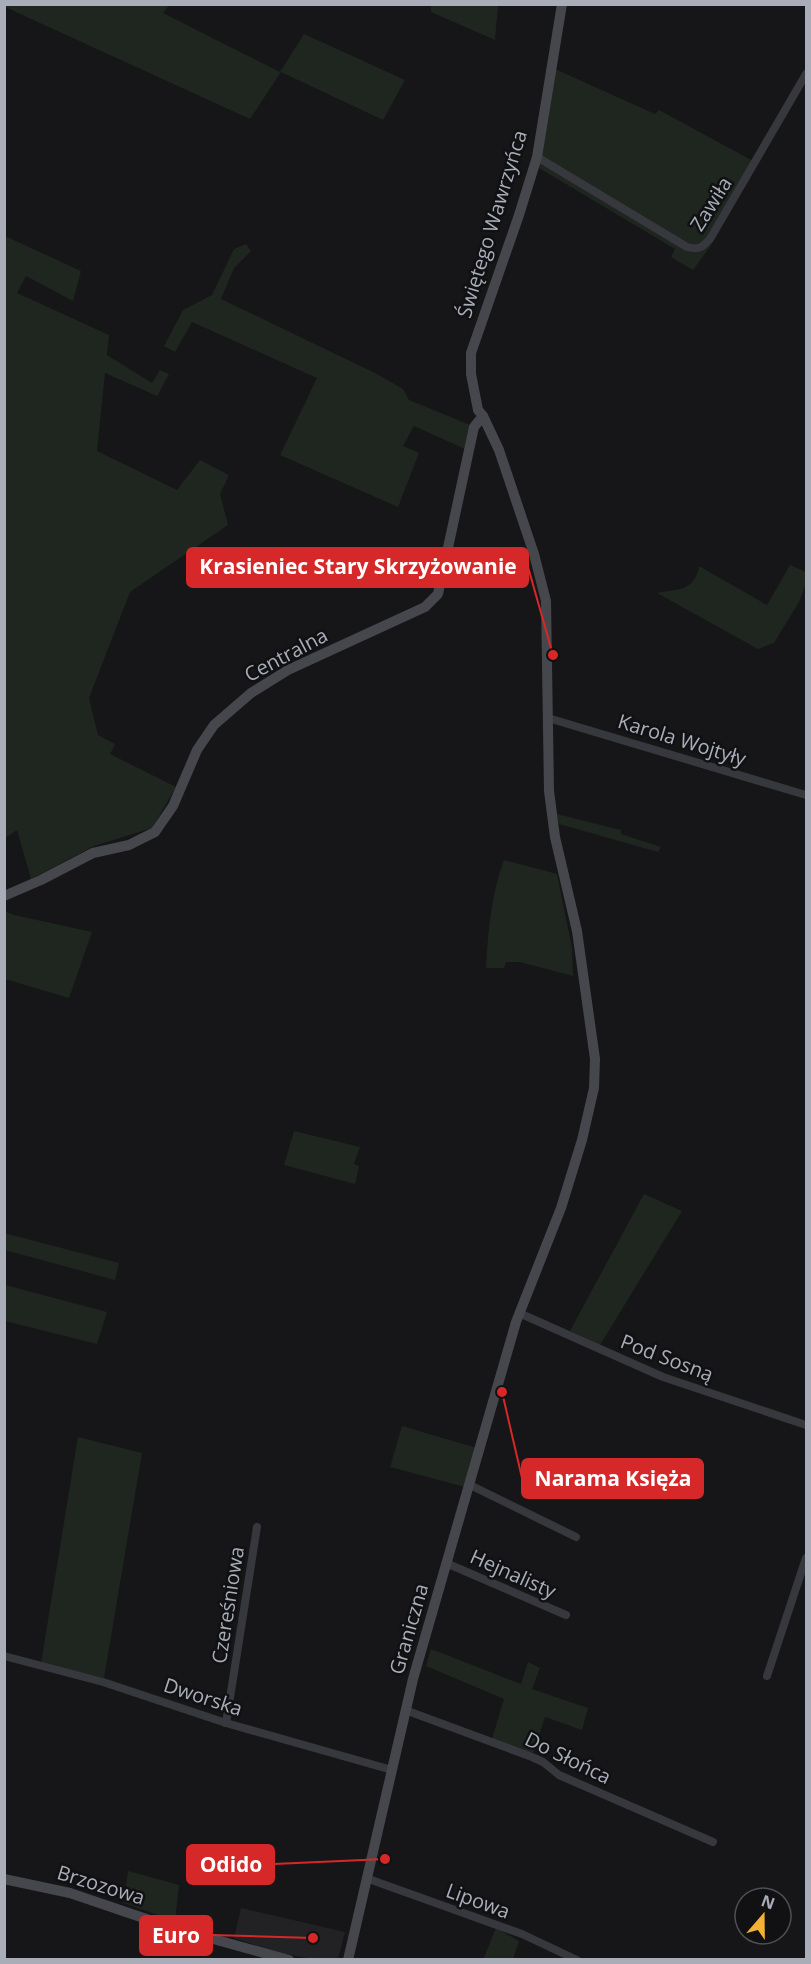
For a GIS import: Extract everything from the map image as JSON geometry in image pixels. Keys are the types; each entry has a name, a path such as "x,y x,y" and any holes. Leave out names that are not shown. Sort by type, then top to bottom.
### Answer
{"street":[{"name":"Świętego Wawrzyńca","path":"483,416 478,410 471,374 471,352 537,157 562,4"},
{"name":"Zawiła","path":"537,157 687,247 702,248 710,239 807,74"},
{"name":"Graniczna","path":"348,1959 405,1710 446,1563 519,1313 561,1208 582,1140 594,1089 595,1059 577,931 553,825 549,791 546,601 534,554 499,450 483,416"},
{"name":"Centralna","path":"4,896 93,853 129,845 155,832 173,806 197,750 214,724 251,693 288,670 425,607 438,594 474,427 483,416"},
{"name":"Karola Wojtyły","path":"548,718 807,795"},
{"name":"Pod Sosną","path":"519,1313 663,1377 807,1425"},
{"path":"470,1485 576,1537"},
{"name":"Czereśniowa","path":"226,1724 257,1527"},
{"path":"767,1676 807,1558"},
{"name":"Hejnalisty","path":"446,1563 566,1615"},
{"name":"Dworska","path":"4,1656 104,1682 226,1724 392,1770"},
{"name":"Do Słońca","path":"405,1710 532,1756 559,1775 713,1842"},
{"name":"Lipowa","path":"366,1878 522,1934 577,1959"},
{"name":"Brzozowa","path":"4,1880 70,1893 170,1927 289,1959"}],"shaded area":[{"path":"5,4 169,5 163,13 280,72 304,34 405,80 383,120 281,72 250,119 5,7"},
{"path":"431,5 498,5 495,40 431,12"},
{"path":"555,69 655,114 659,110 753,161 709,240 700,246 688,246 541,156"},
{"path":"543,162 699,252 712,244 693,270 671,257 675,249 539,168 539,163"},
{"path":"5,236 81,271 73,301 26,276 17,293 109,335 107,355 152,383 160,370 169,374 157,396 105,373 97,451 177,490 200,460 229,475 220,494 228,525 130,592 89,698 98,735 115,744 110,754 176,787 152,828 94,846 31,879 17,830 5,838"},
{"path":"246,244 251,251 234,268 221,299 377,374 403,389 409,400 470,425 465,449 414,426 403,446 419,453 398,507 280,455 317,378 192,322 175,352 164,346 183,310 212,295 234,249"},
{"path":"790,565 806,572 806,583 799,602 774,643 758,649 657,593 678,589 689,584 694,580 699,566 767,605"},
{"path":"557,814 621,830 621,834 661,847 658,852 559,824"},
{"path":"504,860 557,874 572,948 573,976 520,962 506,962 504,968 486,968 491,913"},
{"path":"4,911 92,932 69,998 5,979"},
{"path":"294,1131 360,1147 354,1164 359,1166 355,1184 284,1165"},
{"path":"644,1194 682,1211 600,1345 570,1331"},
{"path":"4,1233 119,1263 115,1280 5,1250"},
{"path":"5,1285 107,1312 97,1344 5,1321"},
{"path":"402,1426 477,1448 465,1487 390,1467"},
{"path":"78,1437 142,1453 104,1678 41,1663"},
{"path":"431,1649 521,1684 528,1662 540,1668 532,1689 588,1708 582,1730 545,1717 533,1753 492,1739 504,1699 426,1666"},
{"path":"128,1871 179,1885 175,1921 124,1903"},
{"path":"241,1908 345,1932 338,1959 314,1959 284,1954 234,1938"},
{"path":"496,1928 519,1941 513,1959 483,1960"}],"place":[{"name":"Krasieniec Stary Skrzyżowanie","path":"553,655"},
{"name":"Narama Księża","path":"502,1392"},
{"name":"Odido","path":"385,1859"},
{"name":"Euro","path":"313,1938"}]}
